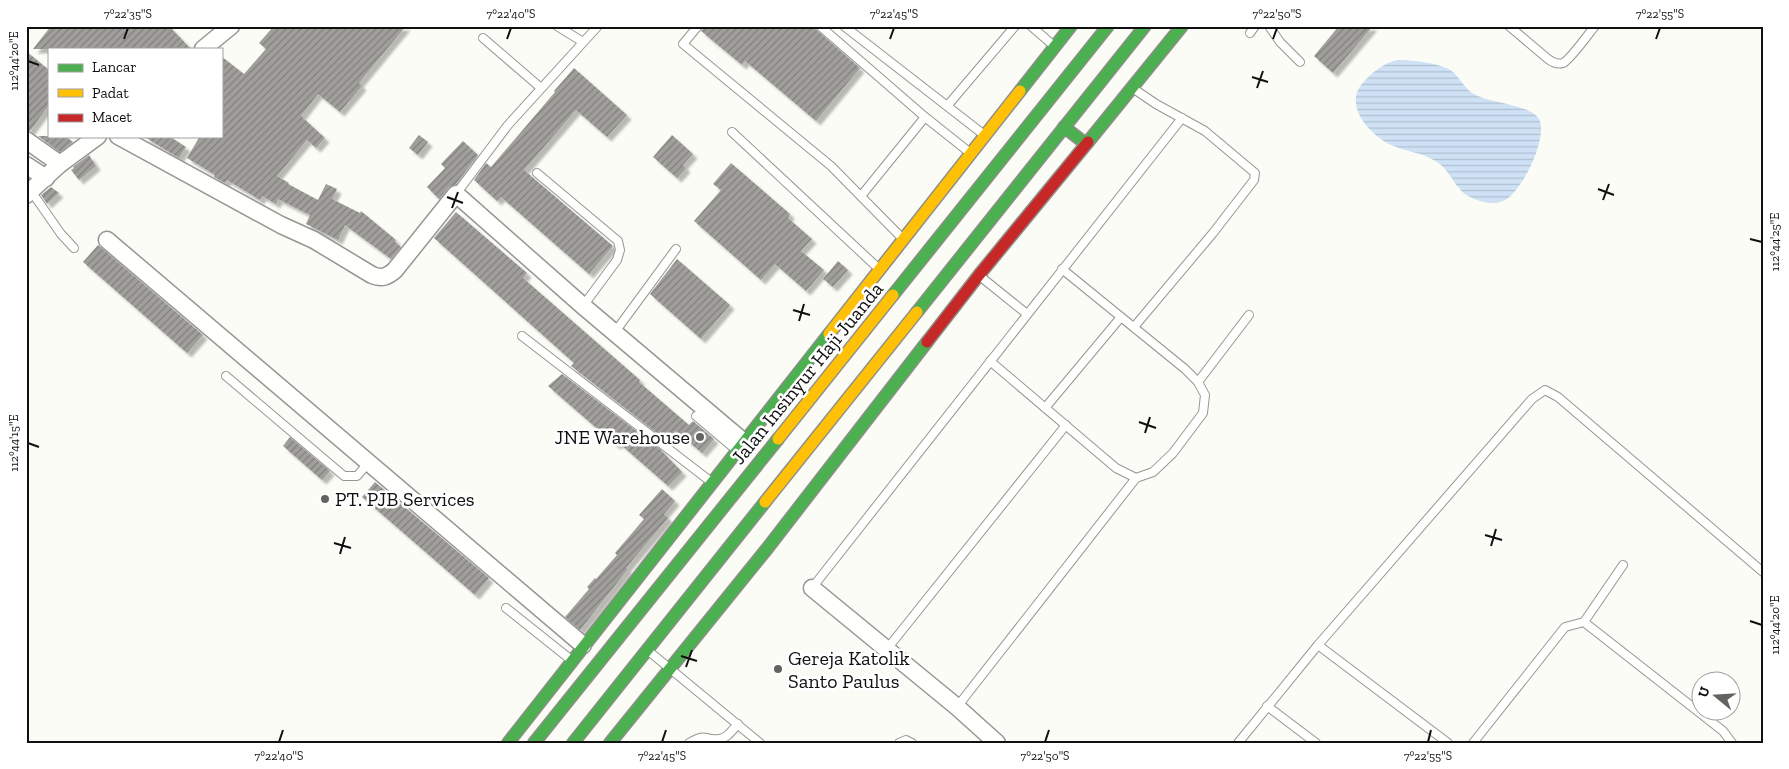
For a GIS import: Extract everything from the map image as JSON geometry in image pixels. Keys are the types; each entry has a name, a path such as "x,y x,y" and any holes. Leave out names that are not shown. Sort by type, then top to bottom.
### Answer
{"main road":[{"name":"Jalan Insinyur Haji Juanda","path":"508,743 583,645 1071,26"},
{"name":"Jalan Insinyur Haji Juanda","path":"534,743 1108,26"},
{"path":"573,743 1145,26"},
{"path":"610,743 766,550 979,275 1182,26"},
{"path":"1064,127 1086,144"}],"street":[{"path":"204,48 231,26"},
{"path":"29,193 60,164 95,138"},
{"path":"122,138 281,225 314,240 381,278 388,276 395,270 456,194 615,332 740,446"},
{"path":"28,144 60,164"},
{"path":"26,165 46,178"},
{"path":"107,240 583,645"},
{"path":"812,588 957,707 997,743"}],"lane":[{"path":"557,26 583,42"},
{"path":"456,194 508,125 598,26"},
{"path":"698,26 683,44 831,166 903,239"},
{"path":"820,26 925,117 971,153"},
{"path":"844,26 985,135"},
{"path":"948,105 1015,26"},
{"path":"1031,26 1055,47"},
{"path":"1269,26 1280,42 1300,62"},
{"path":"1509,26 1548,59 1558,63 1567,60 1595,26"},
{"path":"483,38 542,88"},
{"path":"1133,88 1156,104 1205,131 1255,173 1254,180 1213,234 1134,327"},
{"path":"861,196 925,117"},
{"path":"812,588 1182,118"},
{"path":"732,132 879,270"},
{"path":"537,174 618,241 620,250 617,260 583,306"},
{"path":"29,193 74,248"},
{"path":"615,332 676,249"},
{"path":"957,707 1136,478 1153,472 1172,453 1203,413 1205,395 1198,382 1134,327 1062,270"},
{"path":"979,275 1027,314"},
{"path":"1198,382 1249,315"},
{"path":"1045,408 1121,317"},
{"path":"522,336 712,482"},
{"path":"990,361 1116,468 1136,478"},
{"path":"226,376 342,474 350,477 357,476 369,462"},
{"path":"1238,743 1318,645 1532,399 1545,390 1558,397 1763,572"},
{"path":"696,416 740,446"},
{"path":"887,649 1066,425"},
{"path":"1473,743 1566,627 1584,622 1623,565"},
{"path":"506,608 572,660"},
{"path":"1584,622 1723,731 1732,743"},
{"path":"1318,645 1448,743"},
{"path":"647,650 760,743"},
{"path":"1268,706 1316,743"},
{"path":"689,743 702,736 719,740 725,737 738,724"},
{"path":"899,743 906,740 912,743"}],"water":[{"path":"1398,60 1444,67 1451,70 1473,93 1483,98 1529,111 1539,119 1541,127 1537,151 1525,177 1510,196 1503,201 1495,203 1482,202 1470,197 1460,190 1446,170 1437,162 1426,156 1391,145 1376,135 1362,120 1356,103 1361,85 1383,66"}],"building":[{"path":"51,26 169,26 190,48 48,48 33,49"},
{"path":"274,26 406,26 359,83 362,86 340,112 318,94 301,116 325,138 316,148 307,140 277,176 318,200 326,184 337,189 332,199 360,213 361,211 396,240 395,242 401,247 391,259 345,225 338,240 306,224 310,215 278,199 276,204 262,196 260,200 227,180 225,183 214,177 215,175 187,158 199,138 222,138 222,57 244,74 266,49 259,43"},
{"path":"704,26 812,26 860,68 816,121 745,61 742,65 701,31"},
{"path":"1339,26 1373,26 1333,73 1314,56"},
{"path":"26,51 48,69 48,106 30,131 26,130"},
{"path":"574,68 627,115 607,137 576,110 524,170 613,246 589,274 501,197 497,201 474,180 486,163 491,167"},
{"path":"419,135 428,142 418,155 409,148"},
{"path":"672,135 693,154 683,165 686,168 677,178 653,157"},
{"path":"38,136 68,138 73,142 60,152"},
{"path":"146,138 172,138 186,147 179,158"},
{"path":"463,141 478,155 456,184 449,187 439,199 427,187 445,168 441,164"},
{"path":"89,155 96,166 79,180 71,170"},
{"path":"731,163 790,214 788,218 812,239 801,251 824,270 806,291 775,264 761,280 694,221 721,190 713,184"},
{"path":"51,187 59,193 47,204 41,195"},
{"path":"456,212 527,273 523,278 640,380 639,382 689,425 693,421 714,439 702,453 676,431 667,441 571,366 574,363 434,238"},
{"path":"98,245 203,335 187,353 83,262"},
{"path":"677,259 730,305 701,339 650,294"},
{"path":"838,261 848,270 833,287 823,279"},
{"path":"562,374 660,449 682,472 668,486 619,443 616,445 548,386"},
{"path":"290,437 330,471 322,480 283,446"},
{"path":"375,482 489,578 475,595 362,497"},
{"path":"662,489 675,501 664,514 668,518 626,568 628,569 580,630 565,617 589,589 587,587 617,555 615,553 644,519 639,515"}],"traffic: fast":[{"path":"1020,91 1071,26"},
{"path":"893,295 1108,26"},
{"path":"917,312 1145,26"},
{"path":"1088,142 1182,26"},
{"path":"1064,127 1086,144"},
{"path":"508,743 829,334"},
{"path":"610,743 766,550 927,342"},
{"path":"534,743 778,439"},
{"path":"573,743 765,502"}],"traffic: slow":[{"path":"829,334 1020,91"},
{"path":"778,439 893,295"},
{"path":"765,502 917,312"}],"traffic: jam":[{"path":"927,342 979,275 1088,142"}],"place":[{"name":"JNE Warehouse","path":"700,437"},
{"name":"PT. PJB Services","path":"325,499"},
{"name":"Gereja Katolik Santo Paulus","path":"778,669"}]}
